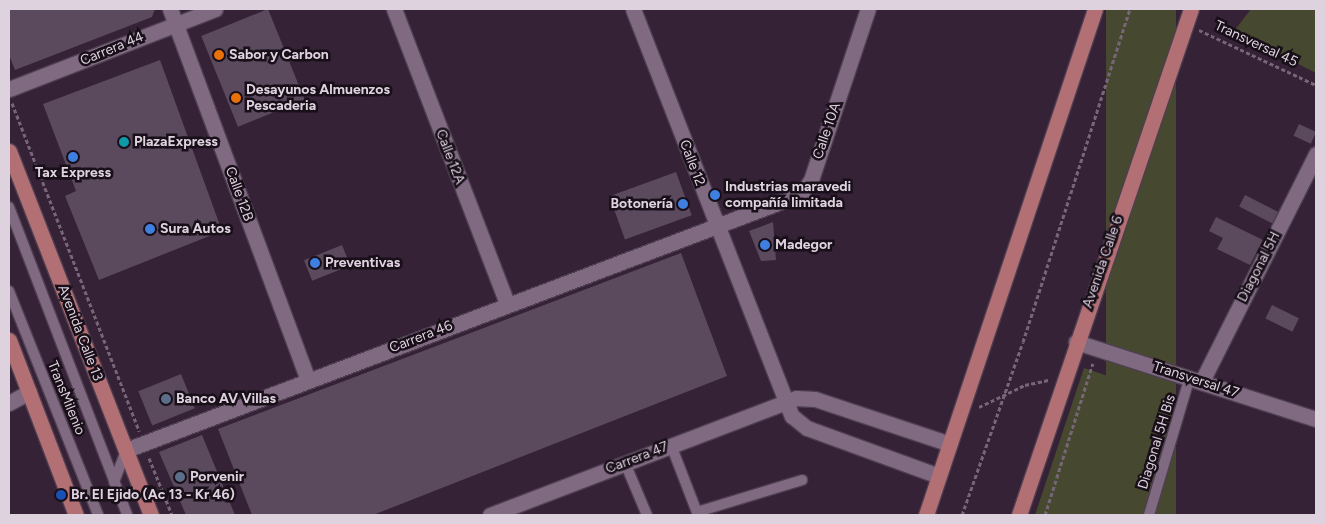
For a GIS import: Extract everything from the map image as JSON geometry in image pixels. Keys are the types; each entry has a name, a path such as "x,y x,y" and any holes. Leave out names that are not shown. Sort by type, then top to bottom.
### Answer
{"main road":[{"path":"926,515 1095,9"},
{"name":"Avenida Calle 6","path":"1019,515 1076,342 1188,16"},
{"name":"Avenida Calle 13","path":"9,151 151,515"},
{"path":"9,340 76,515"}],"street":[{"name":"Calle 12B","path":"170,9 308,380"},
{"name":"Carrera 44","path":"9,89 215,9"},
{"name":"Calle 12A","path":"394,9 507,304"},
{"name":"Calle 12","path":"632,9 784,401"},
{"name":"Calle 10A","path":"716,224 801,194 807,188 868,9"},
{"name":"Diagonal 5H","path":"1196,379 1316,154"},
{"name":"Carrera 46","path":"126,450 716,224"},
{"name":"Transversal 47","path":"1076,342 1316,419"},
{"path":"9,403 29,392"},
{"name":"Carrera 47","path":"490,515 784,401 815,400 950,444"},
{"path":"784,401 792,416 807,428 939,476"}],"lane":[{"name":"TransMilenio","path":"9,207 127,515"},
{"name":"TransMilenio","path":"9,291 98,515"},
{"name":"Diagonal 5H Bis","path":"1149,515 1196,379"},
{"path":"671,445 698,514 802,480"},
{"path":"114,482 126,450"},
{"path":"625,463 647,515"}],"path":[{"path":"962,515 1004,395 1130,9"},
{"name":"Transversal 45","path":"1188,16 1316,85"},
{"path":"9,94 172,515"},
{"path":"1045,515 1097,349"},
{"path":"958,418 1026,386 1065,376"}],"green space":[{"path":"1106,9 1176,9 1176,515 1106,515"},
{"path":"1251,9 1316,9 1316,73 1234,31"},
{"path":"1084,368 1168,396 1162,424 1147,420 1116,515 1035,515"}],"building":[{"path":"9,9 155,9 152,17 15,70 9,55"},
{"path":"268,9 305,100 238,127 201,36"},
{"name":"PlazaExpress","path":"160,60 222,231 99,280 65,196 76,191 43,104"},
{"path":"1299,124 1316,132 1311,144 1294,136"},
{"path":"676,172 692,215 625,240 609,196"},
{"path":"1245,195 1279,212 1273,224 1239,207"},
{"path":"1216,217 1263,240 1250,265 1217,249 1223,238 1209,231"},
{"name":"Madegor","path":"773,222 776,260 761,261 749,231"},
{"path":"342,245 350,265 312,281 304,260"},
{"path":"681,253 727,376 373,515 252,515 218,429"},
{"path":"1272,305 1299,318 1292,332 1265,318"},
{"name":"Banco AV Villas","path":"181,374 195,408 152,426 138,391"},
{"path":"202,435 235,515 186,515 159,452"}],"place":[{"name":"Sabor y Carbon","path":"219,55"},
{"name":"Desayunos Almuenzos Pescaderia","path":"236,98"},
{"name":"PlazaExpress","path":"124,142"},
{"name":"Tax Express","path":"73,157"},
{"name":"Industrias maravedi compañía limitada","path":"715,195"},
{"name":"Botonería","path":"683,204"},
{"name":"Sura Autos","path":"150,229"},
{"name":"Madegor","path":"765,245"},
{"name":"Preventivas","path":"315,263"},
{"name":"Banco AV Villas","path":"166,399"},
{"name":"Porvenir","path":"180,477"},
{"name":"Br. El Ejido (Ac 13 - Kr 46)","path":"61,495"}]}
